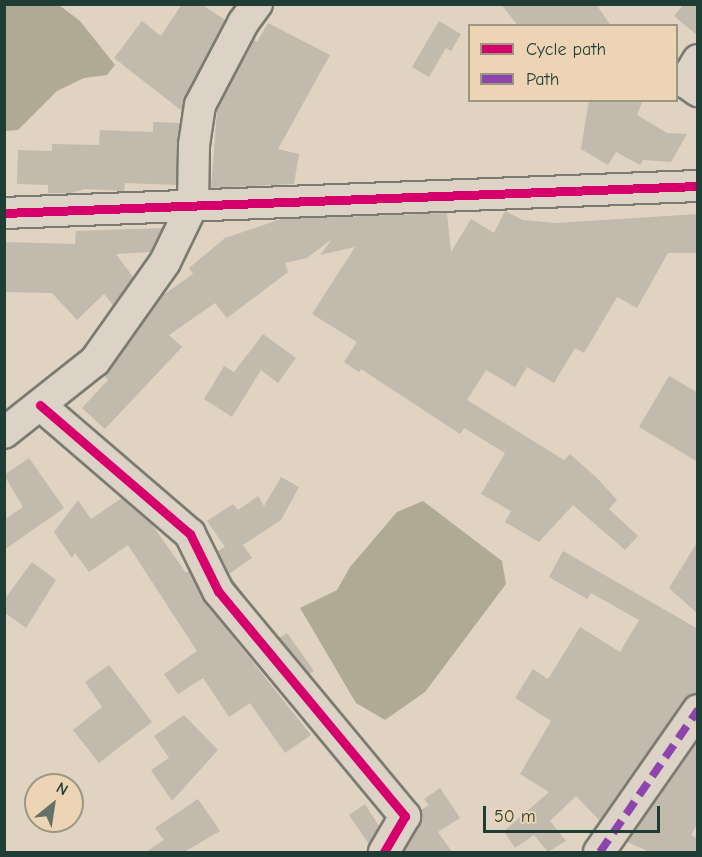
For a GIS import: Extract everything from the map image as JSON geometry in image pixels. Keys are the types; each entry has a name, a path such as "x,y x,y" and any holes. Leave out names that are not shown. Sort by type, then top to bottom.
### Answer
{"street":[{"path":"4,433 95,361 165,262 193,204 194,145 200,105 243,22 257,4"},
{"path":"698,60 685,82 698,91"},
{"path":"4,213 698,186"},
{"path":"40,405 190,534 218,591 405,816 384,852"},
{"path":"599,852 698,710"}],"shaded area":[{"path":"4,5 59,5 80,21 115,65 107,75 84,78 57,91 18,130 5,131"},
{"path":"423,501 502,561 506,584 425,692 385,720 356,703 300,608 337,590 350,567 397,512"}],"building":[{"path":"182,4 201,4 225,20 185,97 182,111 114,58 142,21 161,36"},
{"path":"501,4 596,4 610,24 516,24"},
{"path":"684,4 698,4 698,36 674,16"},
{"path":"439,21 461,34 451,51 446,48 429,77 412,67"},
{"path":"268,23 330,55 278,149 299,154 294,184 211,188 217,110 254,40 257,42"},
{"path":"589,102 642,102 637,115 667,133 687,134 671,162 643,160 640,165 616,152 608,165 581,149"},
{"path":"153,122 180,123 176,185 125,183 124,191 85,189 71,193 48,193 48,185 17,184 18,150 52,151 52,144 99,145 100,130 153,132"},
{"path":"505,211 523,220 556,223 698,214 698,253 668,253 637,308 617,297 584,353 575,348 554,383 527,367 515,387 486,370 467,400 564,460 570,454 597,478 617,500 609,509 638,536 625,550 573,505 539,542 505,522 511,511 481,494 505,453 464,428 460,434 361,369 359,372 344,362 357,342 312,314 355,247 320,255 332,239 307,258 285,263 288,272 227,318 215,303 169,335 182,347 105,429 82,408 108,380 104,376 163,295 193,274 189,268 225,238 281,219 447,213 451,252 471,219 494,233"},
{"path":"162,228 151,252 116,254 133,277 113,305 104,294 77,320 52,293 4,292 4,242 75,244 76,231"},
{"path":"263,334 296,358 278,383 261,370 232,417 204,399 224,366 234,372"},
{"path":"669,376 698,393 698,462 639,427"},
{"path":"29,458 64,508 4,550 4,520 23,507 4,475"},
{"path":"281,477 299,487 281,520 243,545 252,558 229,574 218,551 225,547 207,521 233,504 238,510 258,496 264,506"},
{"path":"122,498 151,523 186,573 189,571 205,602 311,735 285,753 250,703 229,717 203,678 178,694 164,674 197,651 128,545 89,572 75,553 72,558 54,532 78,500 91,519"},
{"path":"698,541 698,614 669,588"},
{"path":"563,551 698,629 698,693 684,700 600,821 576,796 550,821 566,841 548,852 534,835 515,848 504,831 549,792 520,774 551,721 515,698 533,669 548,679 580,627 620,652 639,620 591,593 587,599 549,577"},
{"path":"32,562 56,580 26,628 4,612 4,600"},
{"path":"287,633 314,671 309,674 279,638"},
{"path":"109,665 152,722 99,763 73,730 102,707 85,682"},
{"path":"184,715 218,750 172,801 151,770 169,758 154,736"},
{"path":"698,741 698,823 691,835 698,839 698,852 650,852 627,842"},
{"path":"440,788 460,818 438,832 452,852 404,852 420,824 421,810 429,805 424,799"},
{"path":"198,799 220,831 184,852 146,852 164,840 155,828"},
{"path":"365,804 379,826 369,844 349,815"}],"marked path":[{"path":"600,852 698,710"}],"cycle path":[{"path":"4,213 698,186"},
{"path":"40,405 190,534 218,591 405,816 384,852"}]}
